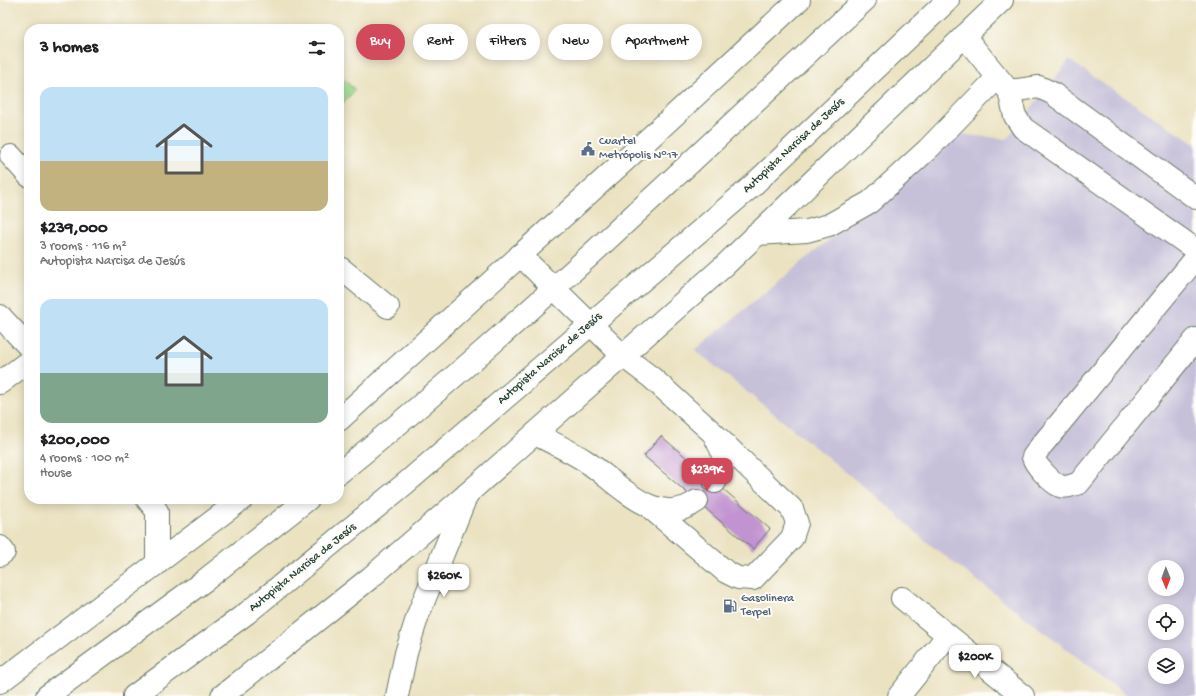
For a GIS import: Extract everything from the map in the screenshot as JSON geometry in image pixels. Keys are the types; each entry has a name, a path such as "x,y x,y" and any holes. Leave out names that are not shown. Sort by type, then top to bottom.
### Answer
{"main road":[{"path":"344,415 799,0"},
{"path":"344,469 415,411 553,288 865,0"},
{"name":"Autopista Narcisa de Jesús","path":"134,696 247,613 406,483 751,187 948,0"},
{"path":"222,696 370,578 623,356 756,234 1002,0"},
{"path":"964,36 1003,84 1014,116 1023,128 1196,250"},
{"path":"756,234 807,231 829,225 870,202 1003,84 1039,87 1052,93 1196,198"},
{"path":"10,156 24,171"},
{"path":"520,255 623,356 652,378 713,433 792,509 797,523 792,538 753,579 738,578 726,572 652,509 584,460 535,434"},
{"path":"1196,258 1041,446 1033,457 1035,464 1059,486 1069,486 1079,483 1196,339"},
{"path":"344,271 388,307"},
{"path":"0,316 24,342"},
{"path":"0,384 24,365"},
{"path":"713,433 722,451 723,461 721,471 715,482"},
{"path":"397,696 406,653 418,615 467,494"},
{"path":"652,509 677,511 688,508 697,501"},
{"path":"151,504 157,511 157,564"},
{"path":"0,682 235,504"},
{"path":"47,696 204,581 302,504"},
{"path":"0,547 4,552 0,555"},
{"path":"902,598 1023,696"},
{"path":"898,696 948,635"}],"shaded area":[{"path":"1069,60 1196,145 1196,696 1128,696 924,540 890,508 695,350 958,134 1007,139"}],"green space":[{"path":"344,80 355,90 344,102"}],"building":[{"path":"661,436 770,529 753,549 644,456"}],"place":[{"name":"Cuartel Metrópolis N°17","path":"588,149"},
{"name":"Gasolinera Terpel","path":"730,606"}]}
